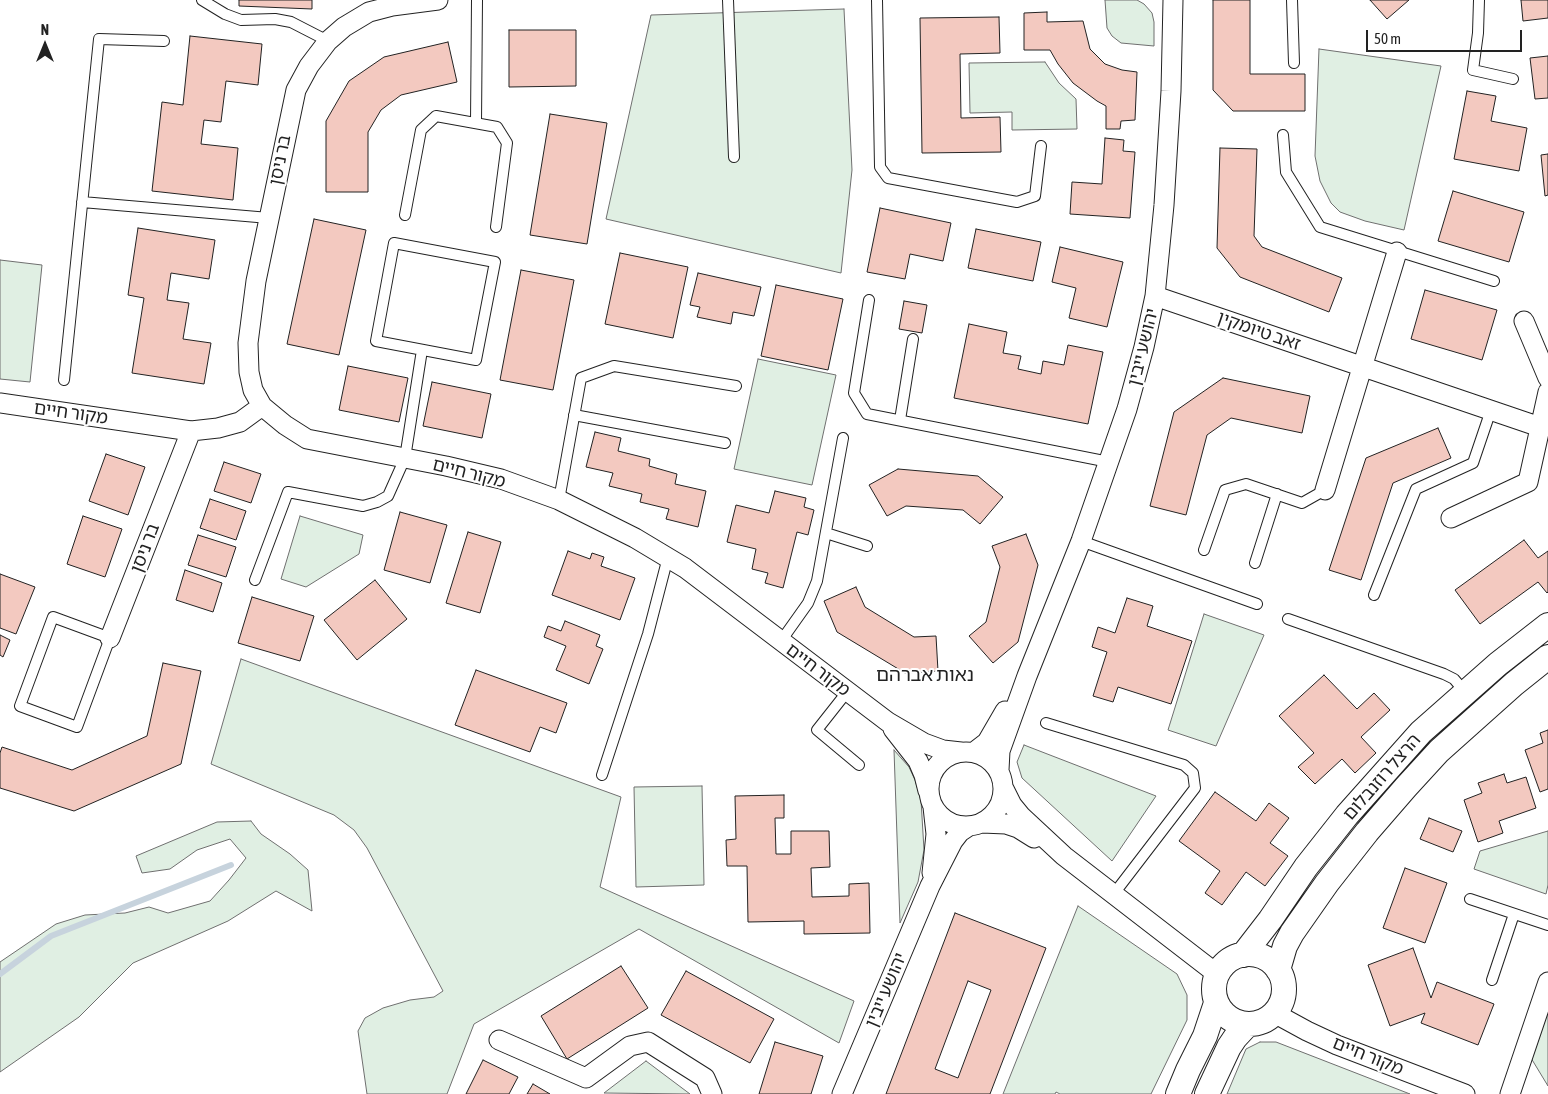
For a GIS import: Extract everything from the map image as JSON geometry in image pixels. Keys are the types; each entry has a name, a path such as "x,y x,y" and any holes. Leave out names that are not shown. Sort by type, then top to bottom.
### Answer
{"street":[{"name":"בר ניסן","path":"262,406 253,390 248,344 256,281 296,90 308,66 328,41 344,26 369,12 428,0"},
{"name":"יהושע ייבין","path":"999,770 1000,751 1027,676 1081,541 1128,409 1155,296 1164,205 1170,109 1173,0"},
{"path":"1325,490 1397,252"},
{"name":"זאב טיומקין","path":"1155,296 1540,427"},
{"path":"1524,321 1548,378"},
{"path":"1451,518 1528,482 1548,392"},
{"name":"מקור חיים","path":"0,403 191,430 218,428 240,422 262,406 285,425 307,439 501,479 559,500 635,538 668,557 888,722 924,743 942,750 968,752"},
{"name":"בר ניסן","path":"110,638 191,430"},
{"name":"הרצל רוזנבלום","path":"1243,955 1306,867 1347,815 1421,732 1465,692 1548,624"},
{"name":"הרצל רוזנבלום","path":"1278,970 1285,946 1292,934 1327,883 1367,832 1439,751 1514,684 1548,657"},
{"name":"יהושע ייבין","path":"968,752 987,742 1027,676"},
{"name":"מקור חיים","path":"888,722 918,761 931,801"},
{"path":"1064,856 1018,828 994,822 975,824 950,822 942,817 931,801 929,782 938,764 949,755 968,752 986,757 999,770 1004,789 1012,805 1021,816 1064,856 1217,974"},
{"path":"975,824 994,814 999,808 1004,789"},
{"name":"יהושע ייבין","path":"930,886 936,834 931,801"},
{"name":"יהושע ייבין","path":"842,1094 930,886 953,841 960,832 975,824"},
{"path":"1243,955 1253,955 1262,957 1278,970 1284,992 1281,1003 1267,1019 1258,1023 1238,1023 1221,1012 1214,993 1217,974 1227,962 1243,955"},
{"path":"1510,1094 1548,985"},
{"path":"1178,1094 1205,1036 1216,1002"},
{"name":"מקור חיים","path":"1274,1013 1307,1031 1337,1044 1465,1094"},
{"path":"1206,1094 1229,1047 1248,1024"},
{"path":"499,1040 586,1078 630,1046 648,1042 705,1078 712,1094"}],"lane":[{"path":"202,0 225,14 242,20 275,19 291,22 328,41"},
{"path":"476,123 477,0"},
{"path":"728,0 734,157"},
{"path":"877,0 880,167 888,178 1017,202 1035,196 1041,146"},
{"path":"1292,0 1294,63"},
{"path":"1479,0 1478,33 1473,70 1513,79"},
{"path":"64,380 99,39 164,41"},
{"path":"405,215 421,130 436,116 497,127 507,143 496,227"},
{"path":"1283,135 1286,172 1320,227 1494,281"},
{"path":"82,202 269,218"},
{"path":"394,243 495,262 476,360 422,350 376,341 394,243"},
{"path":"869,300 854,393 867,414 1109,462"},
{"path":"900,420 913,339"},
{"path":"256,580 288,492 363,506 388,496 405,458 422,350"},
{"path":"559,500 580,378 614,366 736,386"},
{"path":"1374,595 1416,488 1473,463 1491,410"},
{"path":"574,415 725,443"},
{"path":"781,641 808,603 817,581 843,438"},
{"path":"1204,550 1225,490 1246,484 1302,503 1325,490"},
{"path":"1255,563 1277,494"},
{"path":"826,533 867,546"},
{"path":"1081,541 1257,604"},
{"path":"602,775 648,634 668,557"},
{"path":"53,617 110,638 77,727 20,706 53,617"},
{"path":"1288,619 1444,674 1454,679 1465,692"},
{"path":"847,692 817,730 859,766"},
{"path":"1046,724 1184,766 1193,774 1195,788 1113,895"},
{"path":"1470,899 1548,925"},
{"path":"1492,980 1514,914"}],"green space":[{"path":"1105,0 1137,0 1144,4 1152,13 1154,46 1121,43 1112,36 1107,28"},
{"path":"844,9 852,170 841,273 606,219 651,15"},
{"path":"1319,49 1441,66 1404,230 1365,221 1340,212 1331,203 1320,181 1315,156"},
{"path":"1045,62 1059,83 1076,99 1077,129 1012,130 1012,112 970,113 969,63"},
{"path":"0,260 42,265 30,382 0,379"},
{"path":"758,359 836,375 812,485 734,469"},
{"path":"300,516 363,535 359,554 306,587 281,579"},
{"path":"1204,614 1264,635 1216,746 1168,730"},
{"path":"241,659 621,797 600,887 854,1001 839,1043 639,929 474,1024 447,1094 367,1094 358,1031 365,1018 383,1008 410,1000 434,997 443,991 367,848 354,830 334,815 211,764"},
{"path":"1024,745 1156,796 1112,861 1022,778 1017,762"},
{"path":"894,750 909,767 921,800 924,850 918,882 900,923"},
{"path":"702,786 704,885 636,887 634,787"},
{"path":"251,821 261,834 290,854 308,870 312,911 276,891 228,921 133,963 79,1017 0,1072 0,962 56,924 85,915 125,913 149,907 168,913 210,901 246,858 230,839 197,850 170,869 142,873 136,856 217,822"},
{"path":"1548,831 1548,885 1546,894 1474,869 1480,851"},
{"path":"1078,906 1177,974 1187,995 1187,1020 1151,1094 1060,1094 1056,1092 1055,1094 1003,1094"},
{"path":"1548,1007 1548,1086 1531,1058"},
{"path":"1260,1042 1276,1042 1410,1094 1227,1094 1246,1049"},
{"path":"646,1061 690,1094 604,1093"}],"building":[{"path":"239,0 312,0 312,9 239,6"},
{"path":"1213,0 1250,0 1250,74 1305,74 1305,111 1233,111 1213,90"},
{"path":"1370,0 1409,0 1387,19"},
{"path":"1521,0 1548,0 1548,18 1523,21"},
{"path":"1047,12 1047,22 1083,21 1090,49 1105,64 1122,70 1137,72 1135,120 1121,121 1120,129 1106,129 1106,106 1073,83 1050,50 1024,50 1024,13"},
{"path":"999,17 1000,53 960,54 961,118 1000,117 1001,152 922,153 920,18"},
{"path":"509,30 576,30 576,86 509,87"},
{"path":"190,36 262,44 258,85 226,81 221,122 204,120 201,144 238,148 233,200 152,191 162,102 183,105"},
{"path":"448,42 457,82 401,95 381,110 368,132 368,192 326,192 326,121 349,81 384,57"},
{"path":"1548,56 1548,98 1535,99 1530,58"},
{"path":"1467,91 1496,96 1491,121 1527,128 1519,171 1454,159"},
{"path":"550,114 607,123 587,244 530,235"},
{"path":"1105,138 1124,140 1123,151 1135,152 1130,218 1070,214 1072,182 1102,184"},
{"path":"1220,148 1257,149 1254,236 1262,247 1342,278 1329,312 1240,277 1217,248"},
{"path":"1548,154 1548,195 1545,196 1541,155"},
{"path":"1453,191 1524,212 1509,262 1438,241"},
{"path":"880,208 951,223 943,261 910,254 905,279 867,272"},
{"path":"314,219 366,230 339,355 287,344"},
{"path":"138,228 215,240 209,279 171,273 167,300 189,303 183,339 211,343 204,384 132,373 144,298 128,295"},
{"path":"976,229 1041,242 1033,281 968,268"},
{"path":"1060,247 1123,262 1107,327 1069,318 1076,288 1052,282"},
{"path":"620,253 688,267 673,338 605,324"},
{"path":"521,270 574,280 553,390 500,380"},
{"path":"698,273 761,287 754,316 733,312 731,324 697,317 700,307 690,305"},
{"path":"776,285 843,299 828,370 761,356"},
{"path":"1425,290 1497,310 1482,360 1411,339"},
{"path":"904,301 927,305 922,333 899,329"},
{"path":"969,324 1007,332 1003,353 1021,356 1018,369 1041,374 1043,361 1064,365 1068,345 1103,352 1088,424 954,398"},
{"path":"348,366 408,378 399,422 339,410"},
{"path":"1223,378 1310,396 1302,433 1231,418 1207,435 1186,515 1150,506 1174,412"},
{"path":"432,382 491,394 482,438 423,426"},
{"path":"1438,428 1451,458 1393,483 1361,580 1329,570 1366,458"},
{"path":"595,432 621,438 618,451 650,459 649,466 677,474 675,484 706,491 698,527 666,519 669,509 640,502 642,494 609,486 613,473 586,467"},
{"path":"106,454 145,467 128,515 89,501"},
{"path":"224,462 261,474 251,503 214,491"},
{"path":"898,469 978,476 1003,497 980,524 963,510 906,506 887,516 869,485"},
{"path":"775,491 806,498 804,507 814,510 808,535 797,532 783,588 765,583 768,573 752,569 756,549 727,542 736,505 769,513"},
{"path":"210,499 246,511 236,540 200,528"},
{"path":"400,512 447,525 430,583 384,570"},
{"path":"83,516 122,529 105,577 67,564"},
{"path":"468,532 501,542 480,613 446,603"},
{"path":"1026,534 1038,565 1018,642 993,663 969,636 986,622 1000,567 992,546"},
{"path":"198,535 236,547 226,577 188,565"},
{"path":"1524,540 1538,558 1548,551 1548,592 1538,582 1480,624 1455,590"},
{"path":"568,551 590,559 592,553 604,557 601,566 635,578 620,620 552,595"},
{"path":"185,570 222,583 213,612 176,600"},
{"path":"0,574 35,587 16,634 0,628"},
{"path":"375,580 407,619 357,660 324,620"},
{"path":"856,587 865,607 914,637 936,636 938,671 905,673 837,632 824,601"},
{"path":"252,597 314,616 300,661 238,643"},
{"path":"1127,598 1153,606 1147,626 1192,641 1171,704 1118,687 1113,702 1093,696 1107,652 1092,647 1098,627 1115,633"},
{"path":"565,621 600,635 596,646 603,649 589,684 556,670 566,646 544,637 548,626 561,631"},
{"path":"0,635 10,640 3,657 0,655"},
{"path":"163,663 201,671 181,764 74,811 0,788 0,753 2,747 72,770 147,736"},
{"path":"476,670 567,703 556,733 540,727 530,752 455,725"},
{"path":"1324,675 1357,709 1374,693 1390,710 1361,737 1376,753 1355,773 1342,759 1315,784 1298,767 1314,753 1279,716"},
{"path":"1548,730 1548,789 1540,792 1525,750 1543,743 1540,733"},
{"path":"1504,774 1507,783 1526,777 1536,808 1499,821 1503,833 1478,842 1464,800 1482,793 1478,783"},
{"path":"1215,792 1256,821 1269,803 1289,818 1270,843 1288,856 1265,886 1246,872 1222,905 1205,893 1220,871 1179,841"},
{"path":"784,795 784,818 775,818 776,854 791,854 791,831 829,831 830,867 811,868 812,897 849,896 849,884 869,883 870,933 804,934 804,921 748,922 747,866 727,866 726,840 736,839 735,796"},
{"path":"1429,818 1462,831 1453,852 1420,839"},
{"path":"1405,868 1447,883 1425,943 1383,928"},
{"path":"955,913 1046,948 990,1094 886,1094","holes":["968,981 991,990 958,1078 935,1069"]},
{"path":"1413,948 1431,998 1437,982 1494,1004 1478,1045 1421,1023 1425,1013 1390,1026 1368,965"},
{"path":"621,966 648,1008 567,1059 541,1016"},
{"path":"686,971 774,1019 750,1063 661,1015"},
{"path":"775,1042 823,1056 811,1094 759,1094"},
{"path":"483,1060 518,1077 509,1094 466,1094"},
{"path":"533,1084 550,1094 527,1094"}],"waterway":[{"path":"0,974 51,936 231,865"}],"district":[{"name":"נאות אברהם","path":"925,675"}]}
